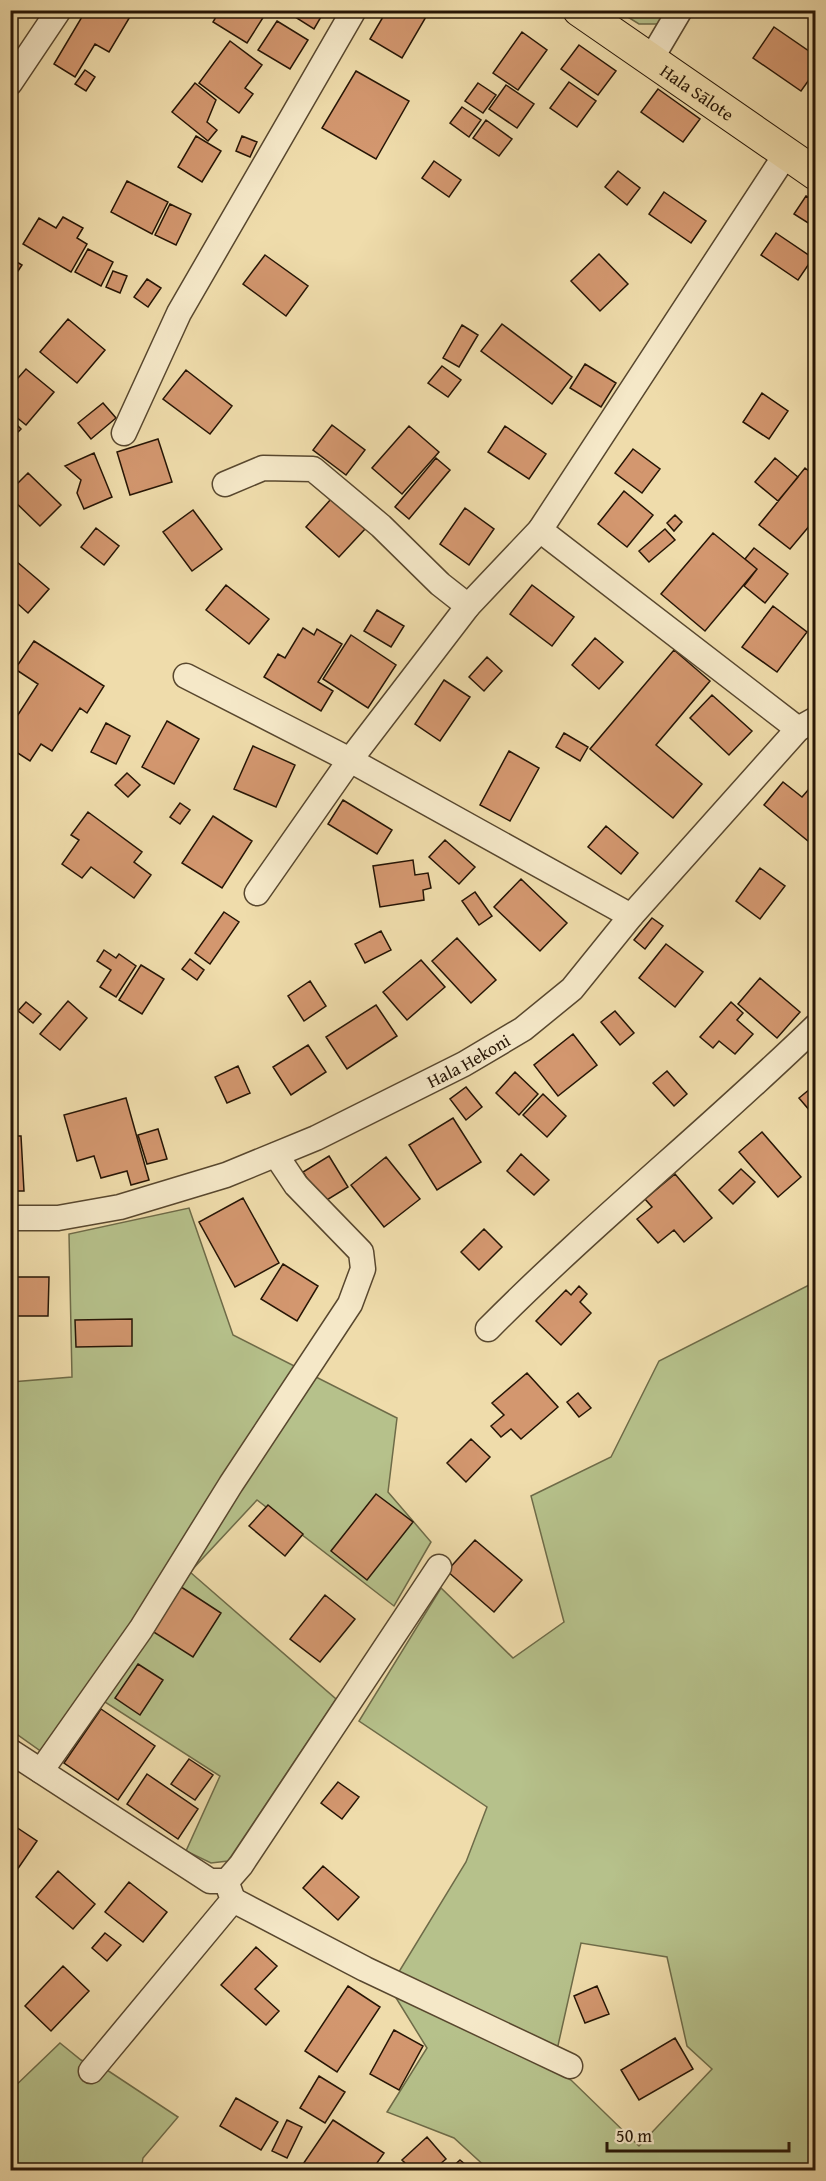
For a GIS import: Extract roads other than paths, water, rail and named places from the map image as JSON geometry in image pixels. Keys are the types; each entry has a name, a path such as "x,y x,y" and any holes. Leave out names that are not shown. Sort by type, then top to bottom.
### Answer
{"main road":[{"name":"Hala Sālote","path":"579,10 816,174"}],"street":[{"path":"10,83 59,10"},
{"path":"123,433 179,313 354,10"},
{"path":"651,59 680,10"},
{"path":"257,893 350,760 468,606 540,530 786,154"},
{"path":"225,484 263,468 313,469 381,526 440,584 468,606"},
{"path":"540,530 807,724"},
{"path":"186,676 350,760 631,916"},
{"name":"Hala Hekoni","path":"10,1218 58,1218 120,1207 226,1175 316,1138 453,1069 523,1029 572,988 631,916 807,724"},
{"path":"488,1329 560,1257 816,1026"},
{"path":"41,1771 141,1629 231,1484 350,1304 363,1269 360,1252 296,1185 276,1155"},
{"path":"91,2071 230,1890 242,1865 439,1567"},
{"path":"10,1751 210,1881 230,1890 365,1969 570,2066"}]}
